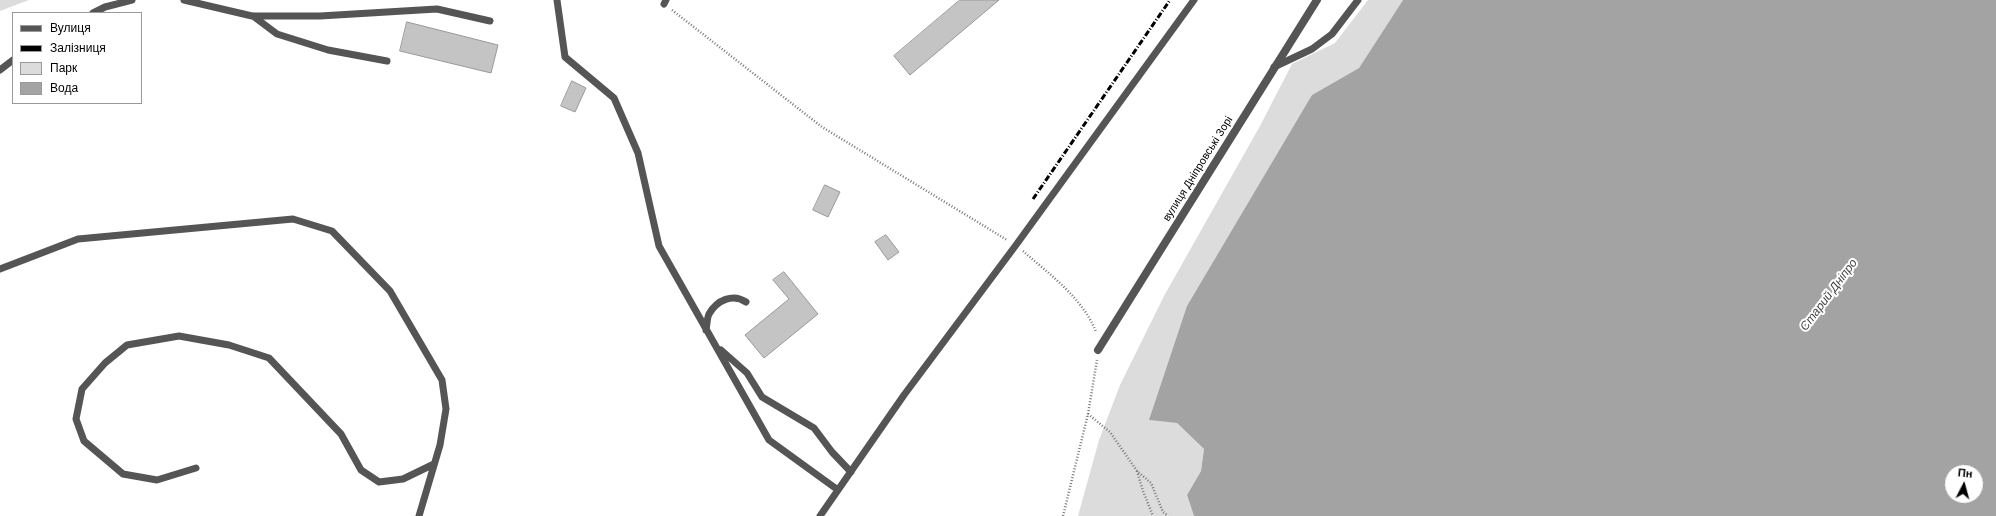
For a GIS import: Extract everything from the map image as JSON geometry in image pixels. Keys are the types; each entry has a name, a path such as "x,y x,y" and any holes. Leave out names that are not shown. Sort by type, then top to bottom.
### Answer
{"street":[{"name":"вулиця Дніпровські Зорі","path":"1098,350 1316,0"}],"lane":[{"path":"95,12 105,7 132,0"},
{"path":"184,0 252,16 320,16 437,9 490,21"},
{"path":"557,0 565,57 614,98 638,153 659,246 769,440 838,490"},
{"path":"820,516 904,395 1016,245 1194,0"},
{"path":"1274,67 1312,49 1332,34 1358,0"},
{"path":"252,16 277,34 328,50 387,61"},
{"path":"0,70 12,61"},
{"path":"0,269 78,239 293,219 332,230 390,291 442,380 446,409 440,445 419,516"},
{"path":"706,330 709,315 718,304 729,297 739,297 746,302"},
{"path":"196,468 157,480 123,474 84,441 76,420 82,389 105,363 127,345 179,336 229,345 269,358 341,434 361,470 379,482 403,479 434,464"},
{"path":"716,346 747,373 762,397 814,428 832,452 851,472"}],"path":[{"path":"665,2 822,127 1016,245 1063,285 1092,322 1100,341 1088,414 1063,516"},
{"path":"1088,414 1110,432 1137,471 1151,483 1163,512 1168,516"},
{"path":"1137,471 1143,492 1153,516"}],"green space":[{"path":"0,0 29,0 0,11"},
{"path":"1368,0 1403,0 1359,68 1312,95 1150,420 1177,423 1204,449 1201,471 1187,495 1194,516 1078,516 1099,440 1120,385 1164,296 1260,126 1292,64 1335,43"}],"water":[{"name":"Старий Дніпро","path":"1403,0 1996,0 1996,516 1194,516 1187,495 1201,471 1204,449 1177,423 1149,420 1187,306 1312,95 1359,68"}],"building":[{"path":"960,0 999,0 910,75 894,56"},
{"path":"407,22 498,45 491,73 400,51"},
{"path":"572,81 586,88 575,112 561,106"},
{"path":"825,185 840,192 828,217 813,210"},
{"path":"886,235 899,252 888,260 875,242"},
{"path":"784,272 818,314 764,358 745,335 789,299 773,280"}],"railway":[{"path":"1033,199 1170,0"}]}
